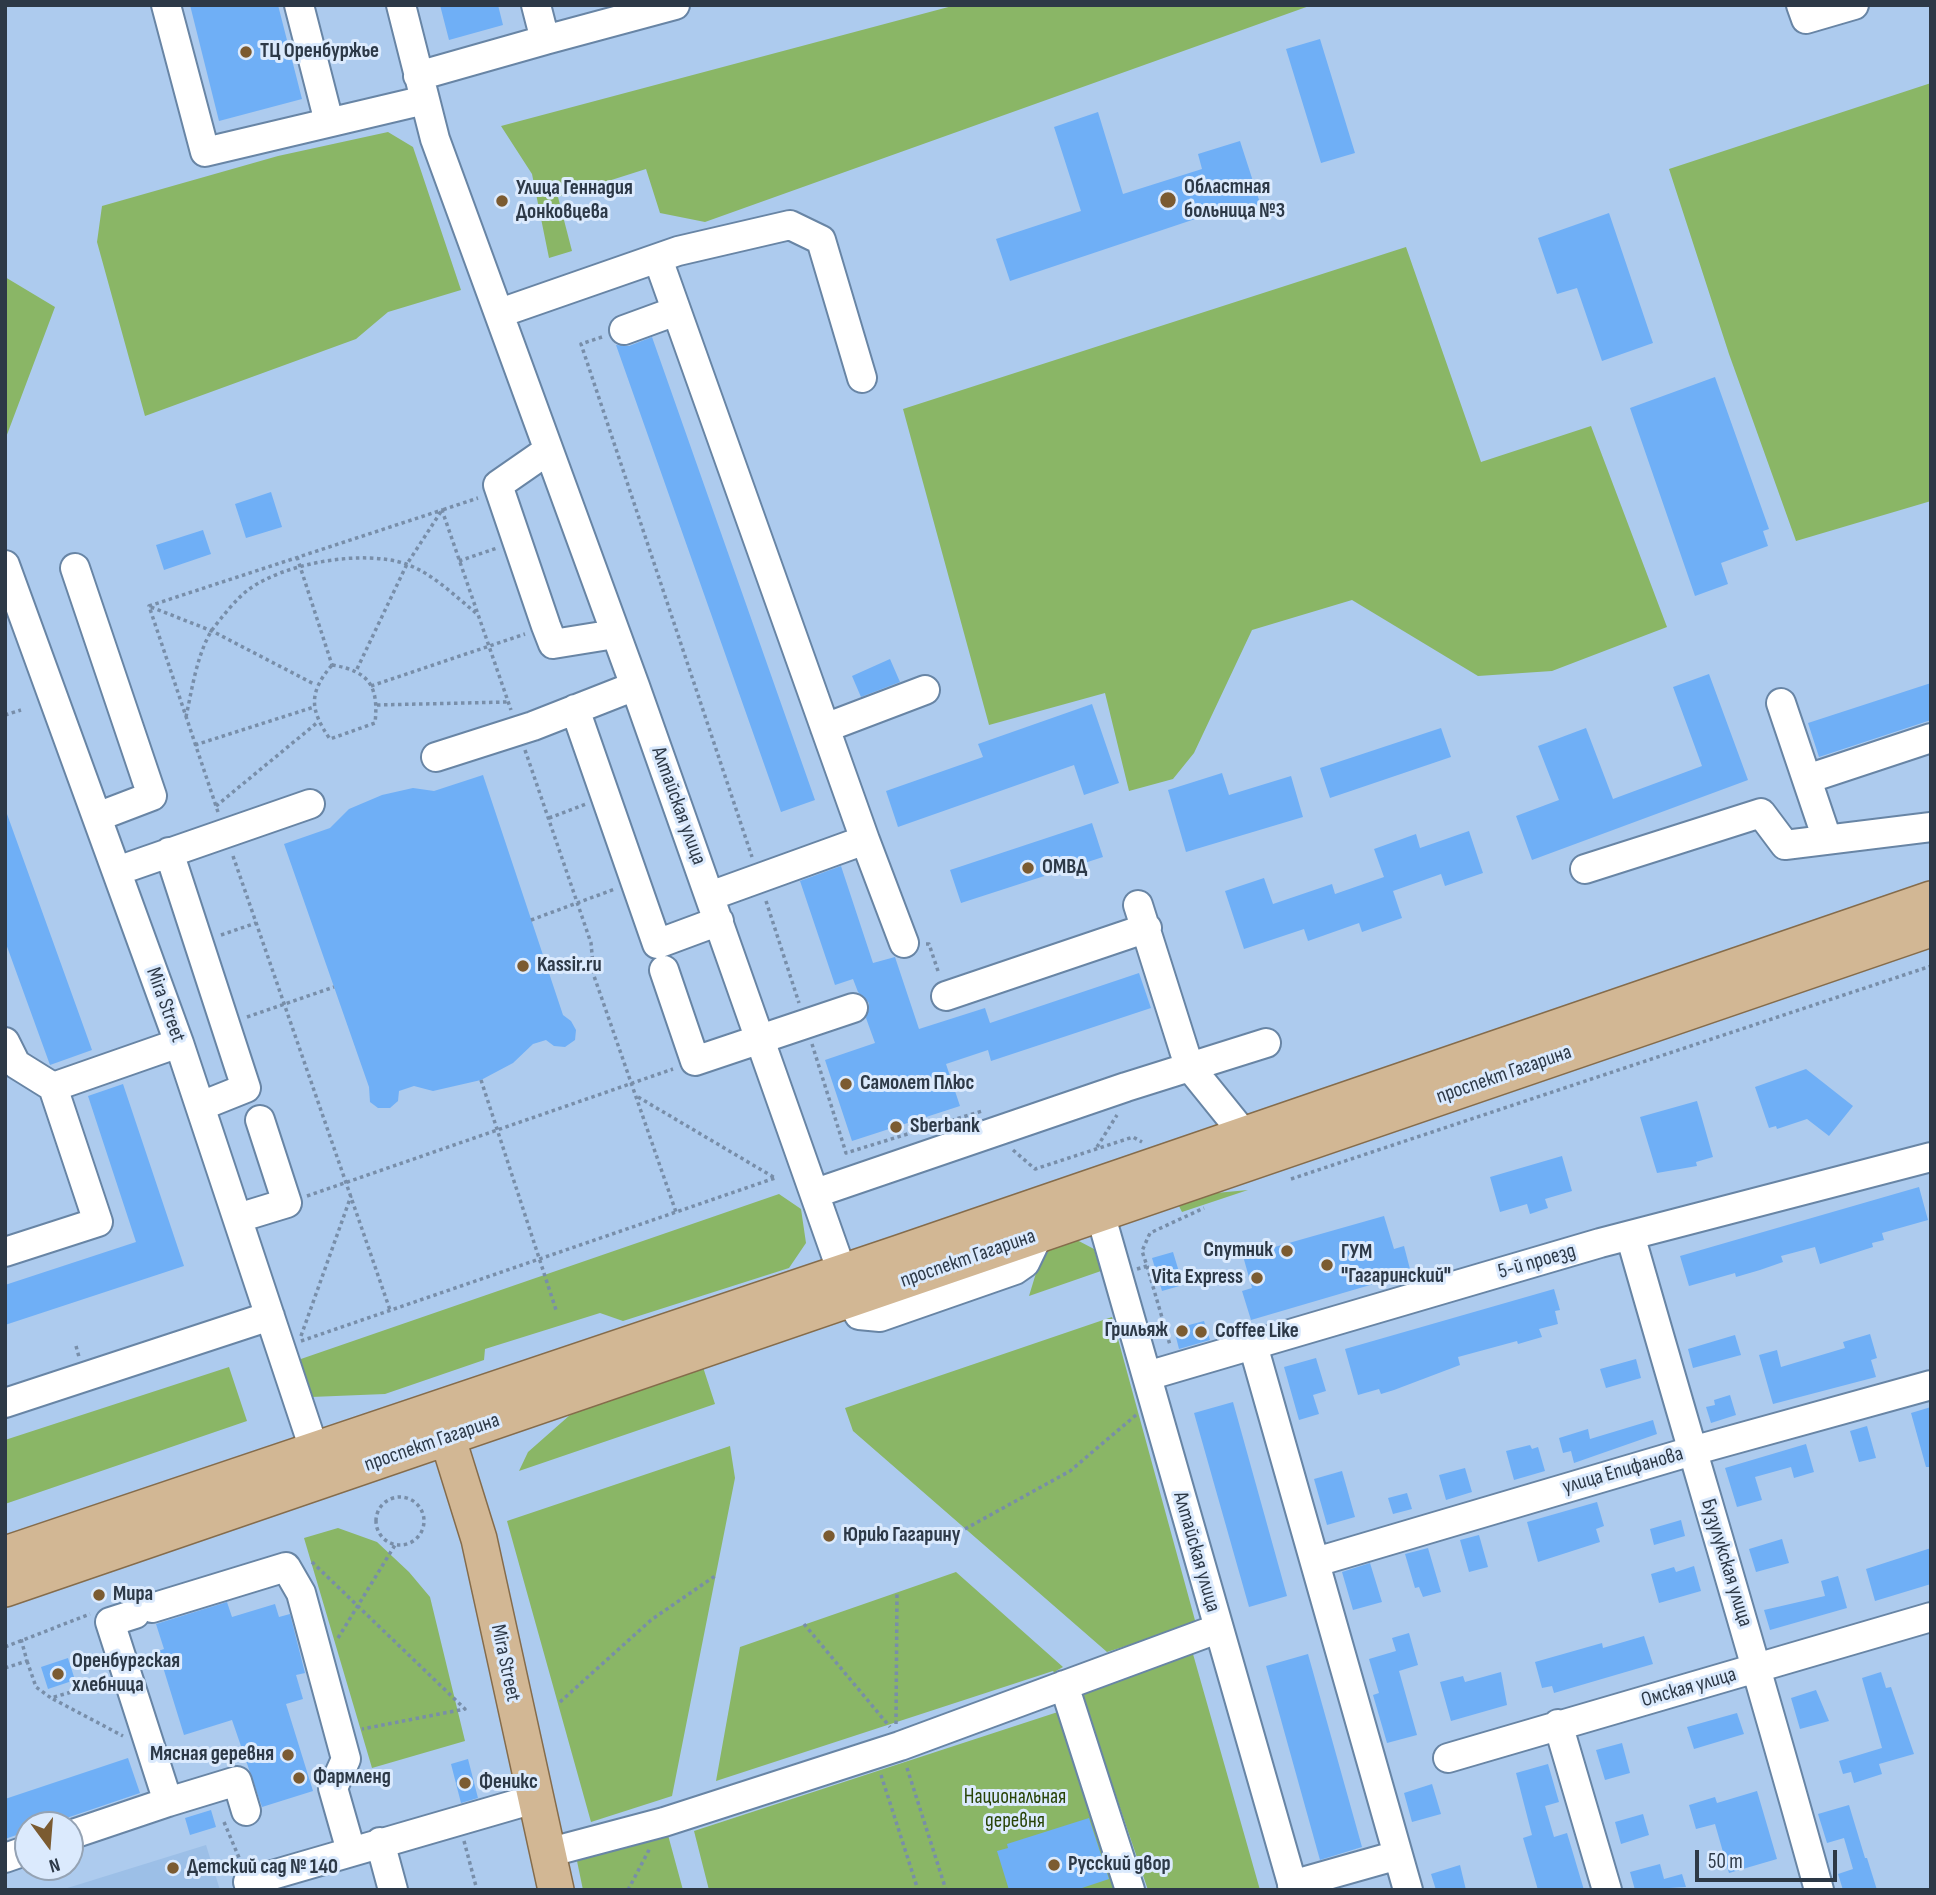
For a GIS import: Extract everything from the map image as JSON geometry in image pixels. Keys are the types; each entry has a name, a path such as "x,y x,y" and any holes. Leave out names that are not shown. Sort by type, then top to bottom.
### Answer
{"main road":[{"name":"проспект Гагарина","path":"847,1286 1039,1234 1095,1200 1244,1134 1931,899"},
{"name":"проспект Гагарина","path":"5,1589 443,1423 1095,1200 1931,929"},
{"name":"проспект Гагарина","path":"5,1554 314,1449 443,1423"},
{"name":"Mira Street","path":"443,1423 479,1539 556,1890"}],"street":[{"path":"166,5 205,152 329,122 545,40 675,5"},
{"path":"299,5 329,122"},
{"name":"Алтайская улица","path":"401,5 435,139 500,313 547,452 635,686 847,1286"},
{"path":"536,5 545,40"},
{"path":"1801,5 1806,19 1854,5"},
{"path":"500,313 678,251 790,225 821,240 862,379"},
{"path":"658,259 904,943"},
{"path":"624,330 676,312"},
{"path":"547,452 498,485 546,626 553,644 615,634"},
{"name":"Mira Street","path":"5,565 201,1105 314,1449"},
{"path":"75,568 152,796 97,817"},
{"path":"436,757 519,731 635,686"},
{"path":"825,728 925,690"},
{"path":"1781,703 1827,839"},
{"path":"575,709 657,944 759,879 865,840"},
{"path":"1807,779 1931,738"},
{"path":"117,871 169,852 220,819 310,804"},
{"path":"1585,869 1761,813 1785,845 1931,827"},
{"path":"169,852 246,1088 201,1105"},
{"path":"946,996 1142,917 1189,1066 1244,1134"},
{"path":"664,970 695,1061 853,1008"},
{"path":"53,1087 179,1043"},
{"path":"816,1194 1126,1087 1266,1043"},
{"path":"5,1252 98,1222 53,1087 9,1058"},
{"path":"238,1218 287,1203 260,1120"},
{"name":"5-й проезд","path":"1150,1388 1177,1368 1253,1345 1600,1243 1631,1238 1931,1157"},
{"name":"Алтайская улица","path":"1095,1200 1293,1887"},
{"name":"Бузулукская улица","path":"1631,1238 1758,1669 1819,1890"},
{"path":"5,1403 270,1316"},
{"path":"1253,1345 1408,1890"},
{"name":"улица Епифанова","path":"1316,1562 1692,1451 1931,1385"},
{"path":"168,1802 127,1675 132,1615 286,1567 301,1593 346,1759 334,1788 351,1851"},
{"name":"Омская улица","path":"1448,1758 1931,1617"},
{"path":"547,1853 664,1822 887,1750 1217,1629"},
{"path":"1063,1685 1130,1890"},
{"path":"1558,1724 1607,1890"},
{"path":"84,1830 237,1781 246,1811"},
{"path":"249,1886 380,1842 534,1799"},
{"path":"380,1842 393,1890"},
{"path":"1293,1887 1398,1854"}],"path":[{"path":"624,330 581,344 759,879 846,1153"},
{"path":"149,606 500,491"},
{"path":"442,510 591,943 594,976 676,1212"},
{"path":"357,669 407,564 442,510"},
{"path":"459,561 518,541"},
{"path":"297,557 332,665"},
{"path":"186,717 195,676 212,631 248,590 299,566 368,557 407,564 439,583 478,614"},
{"path":"149,606 212,631 315,685"},
{"path":"149,606 283,1004 390,1310"},
{"path":"371,686 546,626"},
{"path":"332,665 357,669 371,686 377,705 375,723 330,739 318,722 314,707 315,685 332,665"},
{"path":"377,705 508,702"},
{"path":"195,745 314,707"},
{"path":"5,715 21,710"},
{"path":"220,819 318,722"},
{"path":"549,818 606,797"},
{"path":"531,920 635,881"},
{"path":"199,943 256,923"},
{"path":"904,943 929,944 946,996"},
{"path":"1288,1180 1931,966"},
{"path":"225,1024 334,987"},
{"path":"287,1203 695,1061"},
{"path":"481,1080 557,1313"},
{"path":"1096,1148 1119,1112 1126,1087"},
{"path":"351,1196 299,1342 775,1178 638,1097"},
{"path":"995,1132 1035,1169 1133,1137 1148,1146"},
{"path":"1177,1368 1142,1251 1150,1233 1209,1206"},
{"path":"1118,1274 1147,1266"},
{"path":"965,1529 1070,1471 1150,1388"},
{"path":"321,1663 360,1605 395,1545 412,1542 423,1529 421,1509 413,1501 402,1497 391,1499 381,1506 376,1516 377,1529 384,1539 395,1545"},
{"path":"311,1561 360,1605 465,1709 339,1734"},
{"path":"561,1702 651,1620 716,1576"},
{"path":"804,1624 896,1734 897,1591"},
{"path":"5,1647 96,1612 132,1615"},
{"path":"21,1639 36,1687 51,1698 151,1751"},
{"path":"5,1668 27,1661"},
{"path":"51,1698 127,1675"},
{"path":"887,1750 918,1890"},
{"path":"887,1750 946,1890"},
{"path":"211,1789 249,1886"},
{"path":"458,1820 477,1890"},
{"path":"628,1890 664,1822"}],"shaded area":[{"name":"Детский сад № 140","path":"206,1845 220,1890 61,1890"}],"green space":[{"path":"956,5 1312,5 705,222 660,213 646,169 558,197 572,251 549,258 532,174 501,126"},
{"path":"1931,83 1931,501 1796,541 1729,354 1669,169"},
{"path":"388,132 413,147 461,290 388,312 356,339 145,416 97,242 102,206 278,156"},
{"path":"1406,247 1481,462 1591,426 1667,627 1552,671 1478,676 1352,600 1252,630 1194,753 1173,779 1129,791 1105,693 989,725 903,409"},
{"path":"5,277 55,307 5,440"},
{"path":"1248,1190 1182,1212 1179,1206 1216,1193"},
{"path":"779,1194 801,1209 806,1243 789,1268 623,1321 600,1313 485,1349 484,1360 385,1394 311,1397 298,1360"},
{"path":"1075,1239 1094,1249 1101,1271 1029,1296 1043,1250"},
{"path":"1112,1317 1196,1624 1107,1652 853,1431 845,1408"},
{"path":"702,1364 715,1404 519,1471 528,1452 587,1400"},
{"path":"229,1367 247,1421 5,1504 5,1440"},
{"path":"730,1446 735,1478 672,1796 591,1822 507,1521"},
{"path":"338,1528 377,1542 409,1572 430,1597 465,1741 372,1768 304,1538"},
{"path":"956,1572 1063,1667 1056,1671 1064,1685 1053,1671 716,1781 740,1647"},
{"path":"1193,1654 1260,1890 1148,1890 1080,1690"},
{"name":"Национальная деревня","path":"1067,1709 1123,1890 709,1890 694,1831"},
{"path":"668,1835 683,1890 583,1890 577,1861"}],"building":[{"name":"ТЦ Оренбуржье","path":"190,5 278,5 302,99 219,121"},
{"path":"440,5 498,5 503,25 449,40"},
{"path":"1320,39 1355,153 1321,163 1286,49"},
{"name":"Областная больница №3","path":"1098,112 1123,194 1202,169 1198,154 1240,141 1261,206 1228,216 1225,209 1010,281 996,239 1081,211 1054,127"},
{"path":"1609,213 1653,343 1602,361 1577,288 1557,294 1538,238"},
{"path":"652,337 815,800 781,812 616,345 629,346"},
{"path":"1715,377 1769,529 1763,531 1768,546 1721,563 1728,584 1695,596 1630,408"},
{"path":"271,492 282,527 246,538 235,504"},
{"path":"203,530 211,554 164,570 156,545"},
{"path":"890,659 900,682 861,697 852,676"},
{"path":"1709,674 1748,780 1532,860 1516,816 1559,800 1538,746 1586,728 1613,799 1702,766 1673,687"},
{"path":"1931,683 1931,720 1819,757 1808,723"},
{"path":"1092,704 1119,783 1084,795 1074,765 898,827 886,791 983,757 978,744"},
{"path":"1441,728 1451,757 1330,798 1320,768"},
{"path":"1222,773 1229,795 1291,776 1303,817 1186,852 1168,790"},
{"path":"483,775 563,1015 571,1021 576,1030 575,1040 565,1047 554,1046 546,1040 533,1044 513,1063 481,1080 433,1091 414,1086 399,1091 398,1101 390,1108 378,1108 370,1102 369,1087 284,844 330,828 349,809 382,795 413,788 434,791"},
{"path":"7,814 92,1050 50,1065 5,941"},
{"path":"1092,823 1103,857 961,903 950,870"},
{"path":"1469,831 1483,873 1445,886 1441,874 1393,891 1402,918 1362,932 1359,923 1308,941 1304,929 1244,949 1225,891 1264,878 1273,904 1332,884 1335,894 1384,877 1374,849 1416,834 1420,848"},
{"path":"841,866 873,963 895,957 919,1029 985,1008 990,1023 1139,973 1151,1008 991,1061 988,1050 946,1064 960,1106 852,1141 825,1060 875,1043 866,1018 869,1003 858,992 853,979 835,985 800,881"},
{"path":"1806,1069 1853,1106 1829,1136 1807,1119 1777,1129 1776,1126 1769,1128 1755,1087"},
{"path":"123,1084 184,1266 5,1325 5,1285 136,1242 88,1096"},
{"path":"1697,1101 1713,1157 1696,1162 1697,1166 1657,1173 1640,1117"},
{"path":"1562,1156 1572,1191 1545,1199 1548,1208 1530,1214 1527,1204 1500,1212 1490,1177"},
{"path":"1919,1187 1928,1220 1882,1233 1884,1240 1872,1243 1873,1247 1820,1264 1815,1247 1781,1256 1783,1262 1760,1270 1736,1277 1735,1273 1689,1286 1680,1256"},
{"name":"ГУМ \"Гагаринский\"","path":"1384,1216 1394,1249 1404,1246 1411,1273 1251,1320 1242,1291 1252,1288 1243,1256"},
{"path":"1173,1252 1183,1285 1162,1291 1152,1258"},
{"path":"1554,1289 1560,1310 1555,1311 1558,1324 1539,1329 1542,1337 1458,1357 1460,1365 1381,1394 1379,1389 1358,1395 1345,1349"},
{"path":"1204,1321 1210,1340 1179,1349 1174,1329"},
{"path":"1870,1334 1877,1358 1871,1360 1876,1377 1773,1404 1759,1355 1777,1350 1781,1367 1845,1348 1843,1342"},
{"path":"1735,1335 1741,1355 1693,1368 1688,1349"},
{"path":"1316,1358 1326,1391 1313,1395 1319,1414 1299,1420 1284,1367"},
{"path":"1636,1359 1641,1378 1606,1388 1600,1369"},
{"path":"1730,1395 1736,1415 1711,1423 1706,1407 1715,1405 1714,1400"},
{"path":"1233,1402 1287,1596 1249,1607 1194,1413"},
{"path":"1931,1407 1931,1467 1926,1467 1911,1413"},
{"path":"1653,1420 1657,1434 1574,1463 1571,1451 1563,1453 1559,1438 1588,1429 1590,1439"},
{"path":"1867,1426 1876,1458 1859,1462 1850,1431"},
{"path":"1806,1444 1814,1472 1794,1478 1791,1467 1755,1477 1762,1500 1737,1507 1725,1468"},
{"path":"1530,1445 1532,1449 1538,1447 1545,1471 1514,1480 1506,1451"},
{"path":"1465,1468 1472,1492 1446,1500 1439,1475"},
{"path":"1342,1471 1355,1517 1327,1525 1314,1479"},
{"path":"1407,1493 1412,1509 1393,1514 1388,1498"},
{"path":"1597,1502 1604,1526 1596,1529 1600,1542 1538,1562 1527,1522"},
{"path":"1681,1520 1685,1536 1654,1545 1650,1529"},
{"path":"1479,1535 1488,1567 1469,1572 1460,1540"},
{"path":"1782,1539 1789,1563 1756,1572 1749,1549"},
{"path":"1428,1548 1441,1592 1423,1597 1419,1587 1415,1588 1405,1554"},
{"path":"1931,1548 1931,1584 1875,1601 1866,1569"},
{"path":"1370,1563 1382,1602 1353,1610 1342,1572"},
{"path":"1694,1566 1701,1591 1659,1603 1651,1574 1674,1567 1676,1572"},
{"path":"1838,1576 1847,1608 1770,1630 1764,1610 1825,1596 1821,1581"},
{"path":"227,1602 232,1617 275,1604 279,1617 290,1614 305,1673 296,1675 303,1699 286,1704 313,1791 262,1807 232,1720 184,1735 158,1651 164,1649 156,1624"},
{"path":"1409,1633 1418,1665 1399,1671 1417,1735 1387,1743 1373,1695 1379,1693 1369,1659 1396,1651 1392,1638"},
{"path":"1644,1636 1653,1664 1554,1693 1552,1686 1542,1688 1535,1662 1602,1643 1603,1648"},
{"path":"1308,1654 1362,1847 1320,1860 1266,1666"},
{"name":"Оренбургская хлебница","path":"68,1658 75,1680 48,1689 41,1667"},
{"path":"1501,1672 1507,1705 1451,1721 1440,1682 1463,1676 1465,1682"},
{"path":"1881,1672 1886,1688 1891,1687 1914,1754 1879,1764 1882,1774 1854,1783 1851,1772 1843,1774 1839,1761 1882,1748 1862,1678"},
{"path":"1816,1690 1829,1721 1800,1729 1791,1698"},
{"path":"1737,1713 1744,1734 1694,1749 1687,1727"},
{"path":"1622,1743 1630,1773 1605,1780 1596,1750"},
{"path":"128,1758 140,1793 84,1812 14,1811 14,1836 5,1839 5,1799"},
{"name":"Феникс","path":"468,1759 478,1798 461,1803 451,1764"},
{"path":"1548,1764 1559,1802 1545,1806 1554,1837 1567,1833 1584,1890 1538,1890 1523,1838 1532,1835 1516,1773"},
{"path":"1432,1784 1441,1814 1412,1822 1404,1793"},
{"path":"1757,1791 1777,1859 1729,1873 1715,1824 1696,1829 1689,1805 1715,1797 1717,1803"},
{"path":"1849,1805 1877,1890 1843,1890 1838,1874 1853,1869 1844,1838 1827,1843 1818,1814"},
{"path":"211,1810 216,1827 190,1835 185,1818"},
{"path":"1643,1814 1649,1835 1621,1844 1615,1822"},
{"name":"Русский двор","path":"1089,1818 1109,1879 1076,1890 1009,1890 997,1851 1008,1848 1007,1844"},
{"path":"1660,1864 1664,1879 1682,1874 1686,1887 1635,1890 1630,1872"},
{"path":"1460,1865 1466,1890 1436,1890 1431,1874"}],"place":[{"name":"ТЦ Оренбуржье","path":"246,52"},
{"name":"Областная больница №3","path":"1168,200"},
{"name":"Улица Геннадия Донковцева","path":"502,201"},
{"name":"ОМВД","path":"1028,868"},
{"name":"Kassir.ru","path":"523,966"},
{"name":"Самолет Плюс","path":"846,1084"},
{"name":"Sberbank","path":"896,1127"},
{"name":"Спутник","path":"1287,1251"},
{"name":"ГУМ \"Гагаринский\"","path":"1327,1265"},
{"name":"Vita Express","path":"1257,1278"},
{"name":"Грильяж","path":"1182,1331"},
{"name":"Coffee Like","path":"1201,1332"},
{"name":"Юрию Гагарину","path":"829,1536"},
{"name":"Мира","path":"99,1595"},
{"name":"Оренбургская хлебница","path":"58,1674"},
{"name":"Мясная деревня","path":"288,1755"},
{"name":"Фармленд","path":"299,1778"},
{"name":"Феникс","path":"465,1783"},
{"name":"Русский двор","path":"1054,1865"},
{"name":"Детский сад № 140","path":"173,1868"}]}
